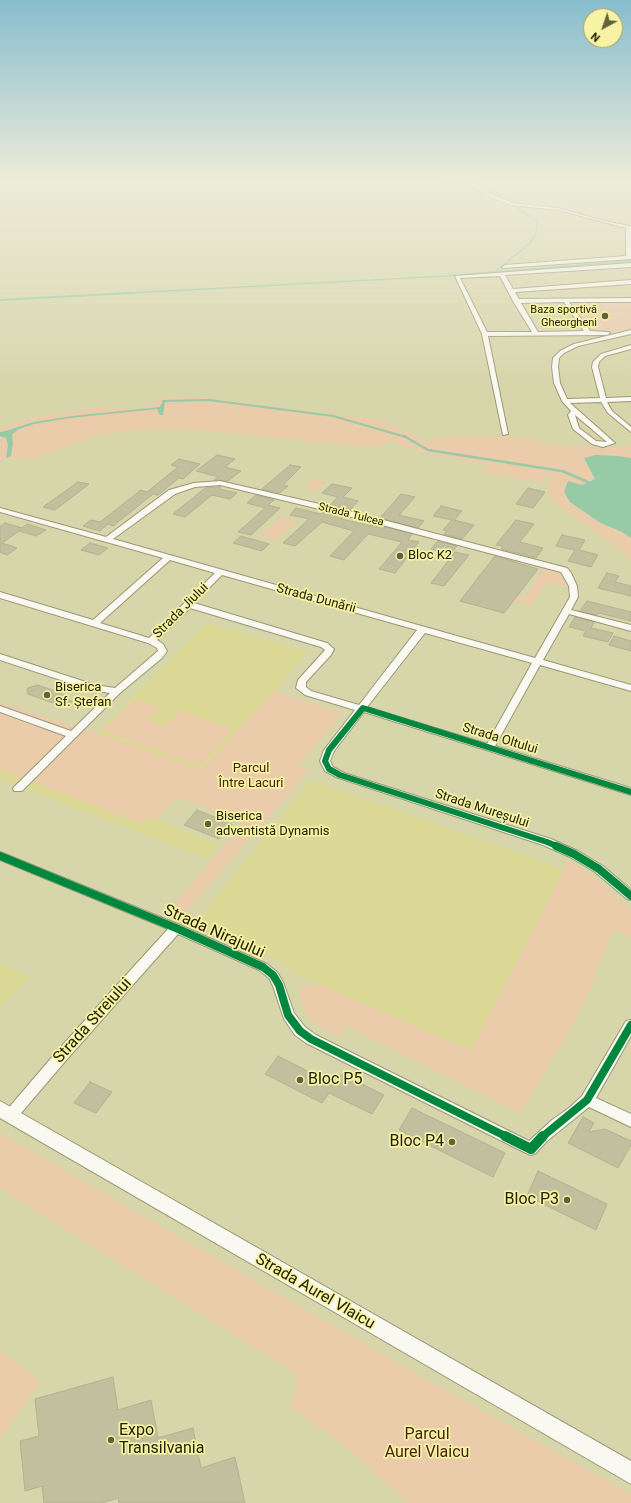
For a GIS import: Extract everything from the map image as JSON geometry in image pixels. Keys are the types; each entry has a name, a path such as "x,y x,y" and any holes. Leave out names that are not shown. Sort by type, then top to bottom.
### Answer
{"main road":[{"name":"Strada Aurel Vlaicu","path":"5,1112 631,1474"}],"street":[{"path":"506,267 630,256"},
{"path":"505,434 485,334 457,277 631,265"},
{"path":"502,275 536,334"},
{"path":"512,291 631,282"},
{"path":"566,300 588,333"},
{"path":"516,301 631,300"},
{"path":"485,334 631,332"},
{"path":"574,411 571,415 576,429 594,443 603,445 612,443 574,411 565,400 557,383 554,367 556,358 562,352 576,345 631,332"},
{"path":"631,348 608,353 603,355 596,362 596,373 603,400 610,412 631,430"},
{"path":"565,400 631,399"},
{"name":"Strada Tulcea","path":"107,540 172,492 194,485 220,483 342,512 558,568 567,573 574,591 574,597 490,747"},
{"name":"Strada Dunării","path":"0,510 631,688"},
{"path":"94,624 168,558"},
{"name":"Strada Jiului","path":"0,595 151,641 220,573"},
{"name":"Strada Oltului","path":"187,604 324,645 330,649 301,682 302,688 308,693 363,708 631,792"},
{"path":"567,611 631,628"},
{"path":"363,708 423,629"},
{"path":"18,789 117,691 128,684 162,653 162,648 151,641"},
{"path":"0,657 94,688 117,691"},
{"name":"Strada Mureșului","path":"363,708 337,738 329,750 326,765 329,769 340,775 510,830 574,854 599,869 631,896"},
{"path":"0,709 72,735"},
{"name":"Strada Nirajului","path":"0,856 176,928 263,967 273,975 279,985 288,1015 300,1031 311,1039 531,1149 542,1137 587,1100"},
{"name":"Strada Streiului","path":"5,1112 68,1049 176,928"},
{"path":"631,1025 617,1052 587,1100 631,1121"}],"shaded area":[{"path":"163,401 165,402 163,415 160,415 157,409 70,418 34,424 19,429 12,434 13,443 11,456 6,458 8,445 6,438 0,436 0,432 34,422 72,416 160,407"},
{"path":"595,455 631,458 631,538 622,532 599,522 570,502 564,492 568,481 582,485 595,479 584,458"},
{"path":"207,623 308,652 201,771 97,733"},
{"path":"0,769 143,824 149,817 220,845 208,859 0,779"},
{"path":"310,780 564,869 471,1051 292,972 277,959 195,924"},
{"path":"0,962 30,977 0,1008"}],"green space":[{"name":"Baza sportivă Gheorgheni","path":"631,301 631,330 595,332 589,330 570,302"},
{"path":"163,397 199,397 381,420 431,443 432,440 440,437 492,435 530,439 556,445 614,447 631,445 631,561 617,547 553,502 548,488 550,475 547,475 542,482 482,472 488,465 420,452 391,441 381,446 366,447 187,429 144,429 97,435 39,457 16,458 0,461 0,432 5,426 38,417 104,407 142,409"},
{"path":"312,480 327,482 319,491 305,488"},
{"path":"281,517 298,521 275,541 259,536"},
{"path":"545,566 558,570 562,573 569,586 547,583 531,606 502,599 525,596"},
{"name":"Parcul Între Lacuri","path":"274,691 342,713 299,766 309,771 178,921 164,915 244,823 177,797 155,820 149,817 143,824 0,769 0,702 97,733 201,770"},
{"path":"136,699 161,708 148,720 164,726 179,711 233,729 200,766 102,730"},
{"path":"569,860 603,884 631,910 631,937 613,930 582,1008 521,1113 346,1026 339,1038 318,1026 312,1021 305,1011 299,995 304,983 315,988 319,984 471,1051"},
{"name":"Parcul Aurel Vlaicu","path":"0,1133 401,1365 631,1494 631,1503 407,1503 350,1450 290,1407 298,1375 0,1189"},
{"path":"0,1351 41,1381 0,1440"}],"building":[{"path":"217,455 235,459 225,467 241,471 228,481 214,480 219,477 196,471"},
{"path":"179,459 200,464 183,479 179,478 158,495 153,494 113,526 108,524 100,531 83,526 91,520 100,522 141,490 147,492 178,467 171,465"},
{"path":"290,465 301,467 283,485 288,486 280,493 262,489"},
{"path":"78,482 89,484 55,510 43,507"},
{"path":"332,484 352,488 343,497 358,501 350,510 330,505 338,497 322,493"},
{"path":"221,487 219,489 237,493 230,499 212,495 185,517 173,514 205,488"},
{"path":"528,488 545,492 533,508 516,504"},
{"path":"401,494 415,497 399,515 424,521 418,528 380,518"},
{"path":"256,495 274,500 268,505 280,508 251,535 238,532 265,508 247,503"},
{"path":"441,506 462,511 454,520 474,525 462,539 444,534 447,531 443,530 452,520 433,516"},
{"path":"296,508 321,514 323,512 343,516 341,519 372,526 374,524 412,534 408,540 419,542 395,573 379,569 402,542 368,534 344,560 330,556 354,531 322,522 295,546 283,543 309,519 290,515"},
{"path":"516,520 534,524 520,542 543,548 536,558 501,549 503,546 496,545"},
{"path":"5,523 22,528 27,524 46,530 36,536 19,531 2,543 17,548 7,555 0,552 0,527"},
{"path":"562,535 585,540 579,550 598,555 591,567 568,561 575,550 556,546"},
{"path":"241,536 269,544 262,551 233,543"},
{"path":"438,541 457,546 450,554 431,549"},
{"path":"90,543 108,548 99,555 81,550"},
{"path":"455,552 469,555 444,586 431,583"},
{"path":"495,556 538,569 504,613 460,601"},
{"path":"607,573 619,576 615,582 631,586 631,596 598,588"},
{"path":"587,601 631,612 631,621 599,613 597,615 580,611"},
{"path":"575,617 594,622 591,628 613,633 608,642 583,636 586,631 569,627"},
{"path":"614,636 631,641 631,651 609,645"},
{"name":"Biserica Sf. Ștefan","path":"37,685 59,692 72,702 53,703 28,694 28,688"},
{"name":"Biserica adventistă Dynamis","path":"197,810 232,824 219,839 184,825"},
{"path":"278,1056 335,1085 342,1074 384,1095 372,1114 329,1093 322,1103 265,1074"},
{"path":"90,1082 112,1092 96,1113 74,1103"},
{"name":"Bloc P4","path":"412,1108 505,1153 493,1177 399,1130"},
{"path":"583,1117 594,1123 589,1132 605,1129 631,1141 631,1145 618,1168 568,1143"},
{"name":"Bloc P3","path":"538,1171 607,1204 596,1230 527,1196"},
{"name":"Expo Transilvania","path":"113,1377 118,1410 151,1400 158,1438 193,1428 201,1468 235,1457 245,1503 119,1503 118,1498 102,1503 44,1503 42,1486 25,1491 20,1441 39,1436 35,1399"}],"waterway":[{"path":"496,271 521,250"},
{"path":"112,294 446,276 631,261"},
{"path":"0,300 130,293"},
{"path":"163,401 209,400 333,416 405,437"},
{"path":"405,437 428,450 562,471 588,482"}],"cycle path":[{"path":"631,792 363,708 329,750 325,761 329,769 340,775 547,842 574,854 599,869 631,896"},
{"path":"0,856 176,928 263,967 273,975 279,985 288,1015 300,1031 311,1039 531,1149 542,1137 587,1100 631,1025"}],"place":[{"name":"Baza sportivă Gheorgheni","path":"605,316"},
{"name":"Bloc K2","path":"400,556"},
{"name":"Biserica Sf. Ștefan","path":"47,695"},
{"name":"Biserica adventistă Dynamis","path":"208,824"},
{"name":"Bloc P5","path":"300,1080"},
{"name":"Bloc P4","path":"452,1142"},
{"name":"Bloc P3","path":"567,1200"},
{"name":"Expo Transilvania","path":"111,1440"}]}
